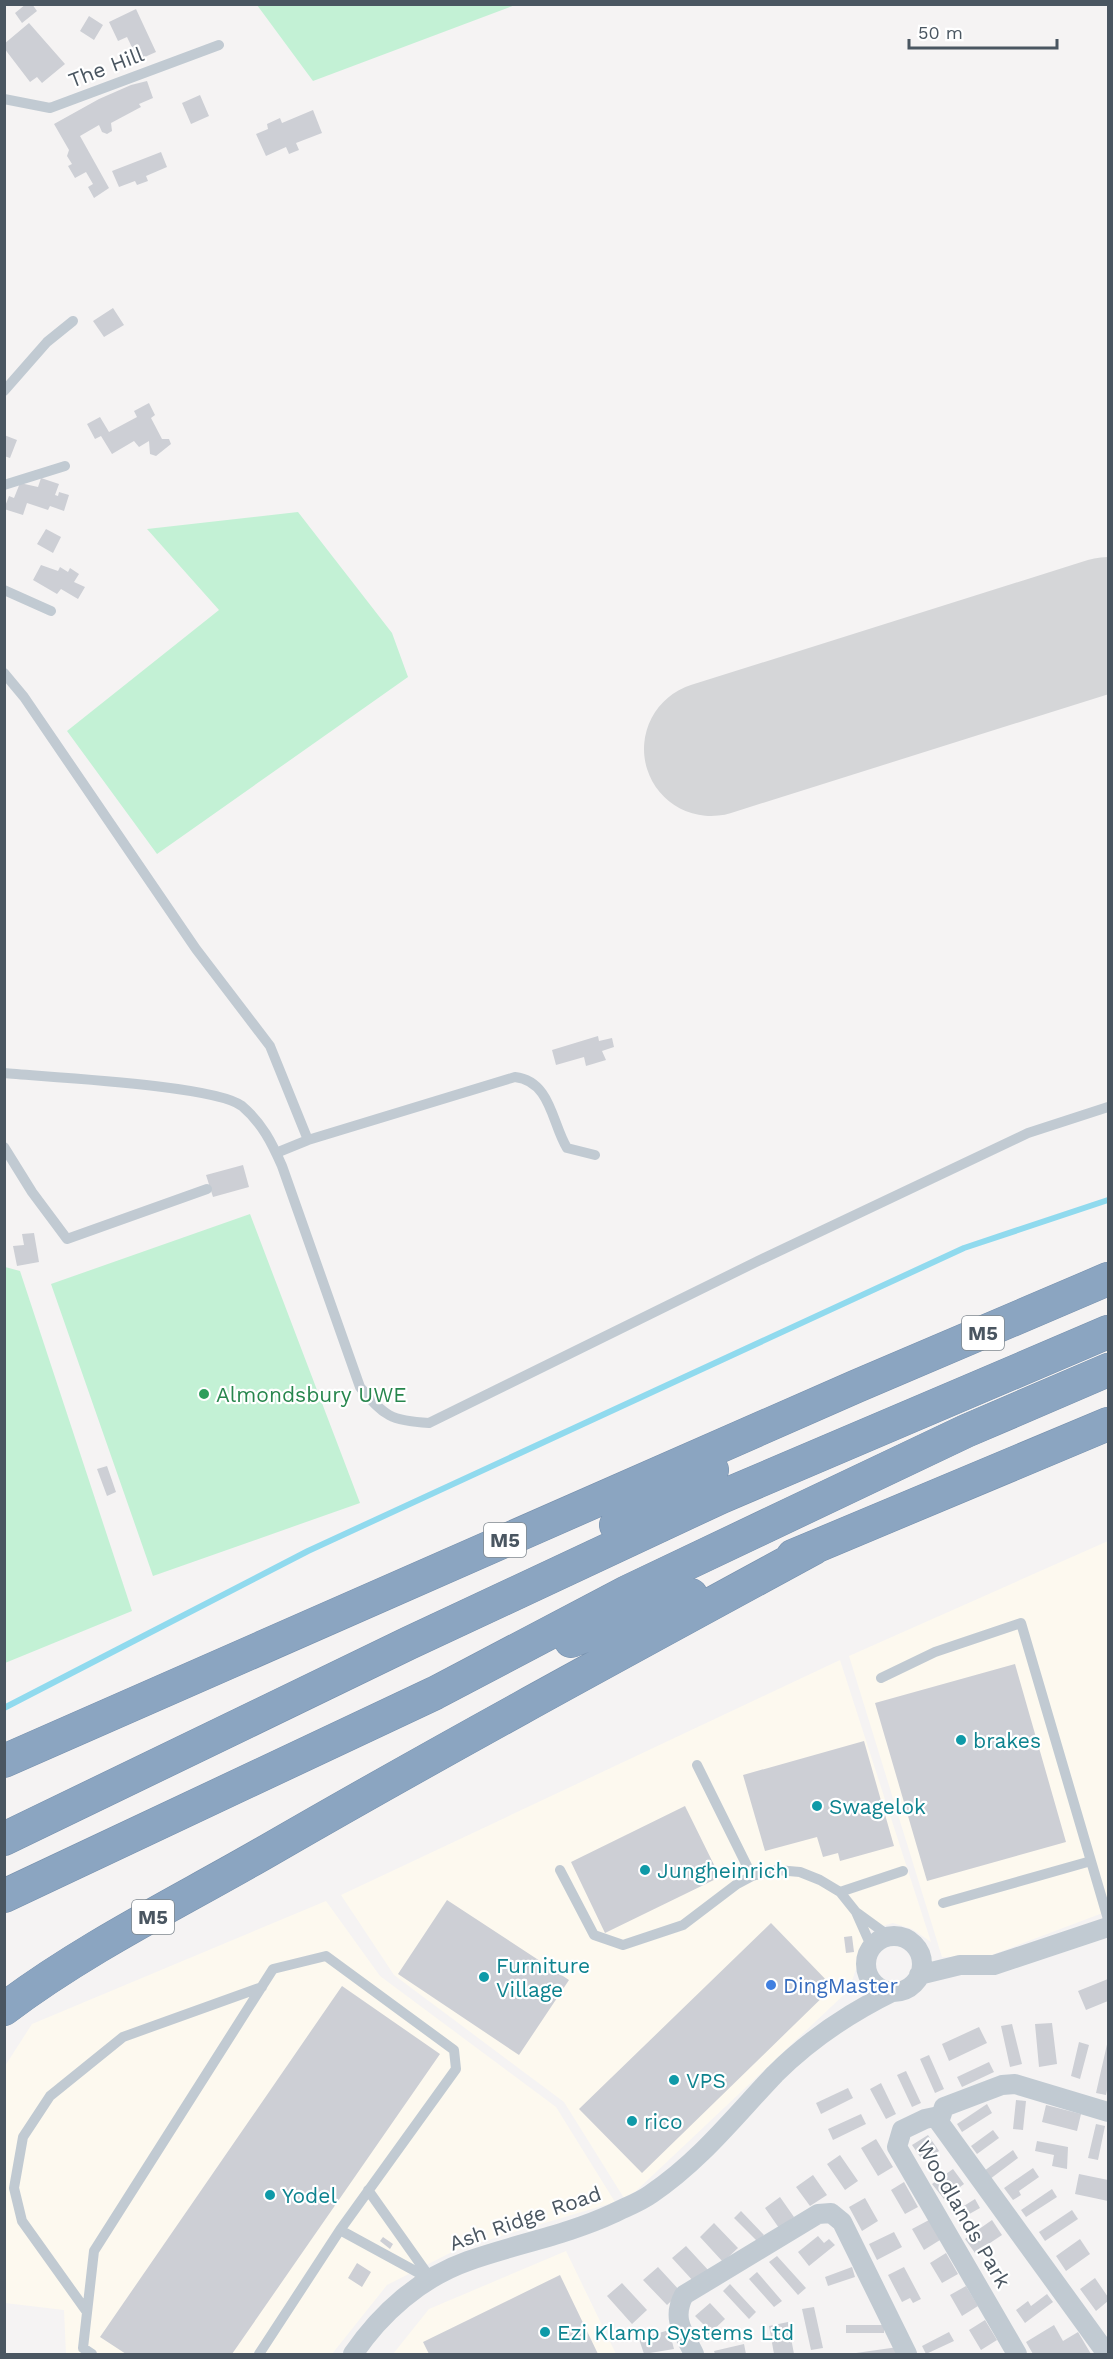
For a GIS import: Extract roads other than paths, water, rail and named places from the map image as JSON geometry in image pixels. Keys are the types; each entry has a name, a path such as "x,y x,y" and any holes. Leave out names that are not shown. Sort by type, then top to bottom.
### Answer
{"highway":[{"name":"M5","path":"4,1761 857,1386 1108,1280"},
{"name":"M5","path":"4,1839 721,1497 1108,1332"},
{"name":"M5","path":"4,1896 435,1693 627,1592 966,1431 1108,1370"},
{"name":"M5","path":"409,1644 857,1386"},
{"name":"M5","path":"435,1693 814,1548 1108,1424"},
{"name":"M5","path":"4,2009 30,1990 113,1939 463,1738 814,1548"}],"street":[{"path":"920,1966 1001,1964 1108,1927"},
{"path":"889,1936 905,1938 918,1949 920,1966 909,1987 894,1991 886,1990 873,1982 867,1965 872,1948 889,1936"},
{"name":"Ash Ridge Road","path":"851,2012 873,1982"},
{"name":"Ash Ridge Road","path":"353,2355 366,2335 395,2304 431,2279 466,2262 586,2226 650,2196 703,2154 777,2072 851,2012 894,1991"},
{"name":"Woodlands Park","path":"1106,2346 939,2122 939,2116 944,2107 1002,2085 1015,2084 1108,2112"},
{"name":"Woodlands Park","path":"939,2116 925,2119 902,2130 897,2148 1017,2355"},
{"path":"694,2355 679,2323 677,2308 684,2295 818,2214 831,2213 842,2222 908,2355"}],"lane":[{"name":"The Hill","path":"4,99 50,108 219,45"},
{"path":"4,391 47,342 73,321"},
{"path":"4,485 66,466"},
{"path":"4,590 51,611"},
{"path":"4,673 24,697 196,949 270,1046 308,1140"},
{"path":"4,1073 187,1089 240,1104 267,1132 276,1153 360,1387 378,1409 401,1422 429,1423 758,1261 1028,1133 1108,1107"},
{"path":"276,1153 308,1140 515,1077 525,1078 544,1095 567,1148 595,1155"},
{"path":"4,1147 32,1192 67,1239 207,1189"},
{"path":"881,1678 935,1652 1021,1623 1108,1919"},
{"path":"697,1765 752,1876"},
{"path":"944,1903 1091,1861"},
{"path":"560,1870 594,1935 623,1945 683,1925 752,1876 777,1870 800,1872 820,1880 840,1893 856,1911 889,1936"},
{"path":"840,1893 903,1871"},
{"path":"856,1911 872,1948"},
{"path":"92,2355 83,2348 94,2251 273,1969 326,1956 454,2050 456,2068 340,2230 258,2355"},
{"path":"87,2312 22,2221 14,2188 23,2138 50,2096 123,2037 262,1987"},
{"path":"368,2190 431,2279"},
{"path":"340,2230 431,2279"}],"waterway":[{"path":"4,1708 308,1551 964,1248 1108,1200"}],"place":[{"name":"Almondsbury UWE","path":"204,1394"},
{"name":"brakes","path":"961,1740"},
{"name":"Swagelok","path":"817,1806"},
{"name":"Jungheinrich","path":"645,1870"},
{"name":"Furniture Village","path":"484,1977"},
{"name":"DingMaster","path":"771,1985"},
{"name":"VPS","path":"674,2080"},
{"name":"rico","path":"632,2121"},
{"name":"Yodel","path":"270,2195"},
{"name":"Ezi Klamp Systems Ltd","path":"545,2332"}]}
